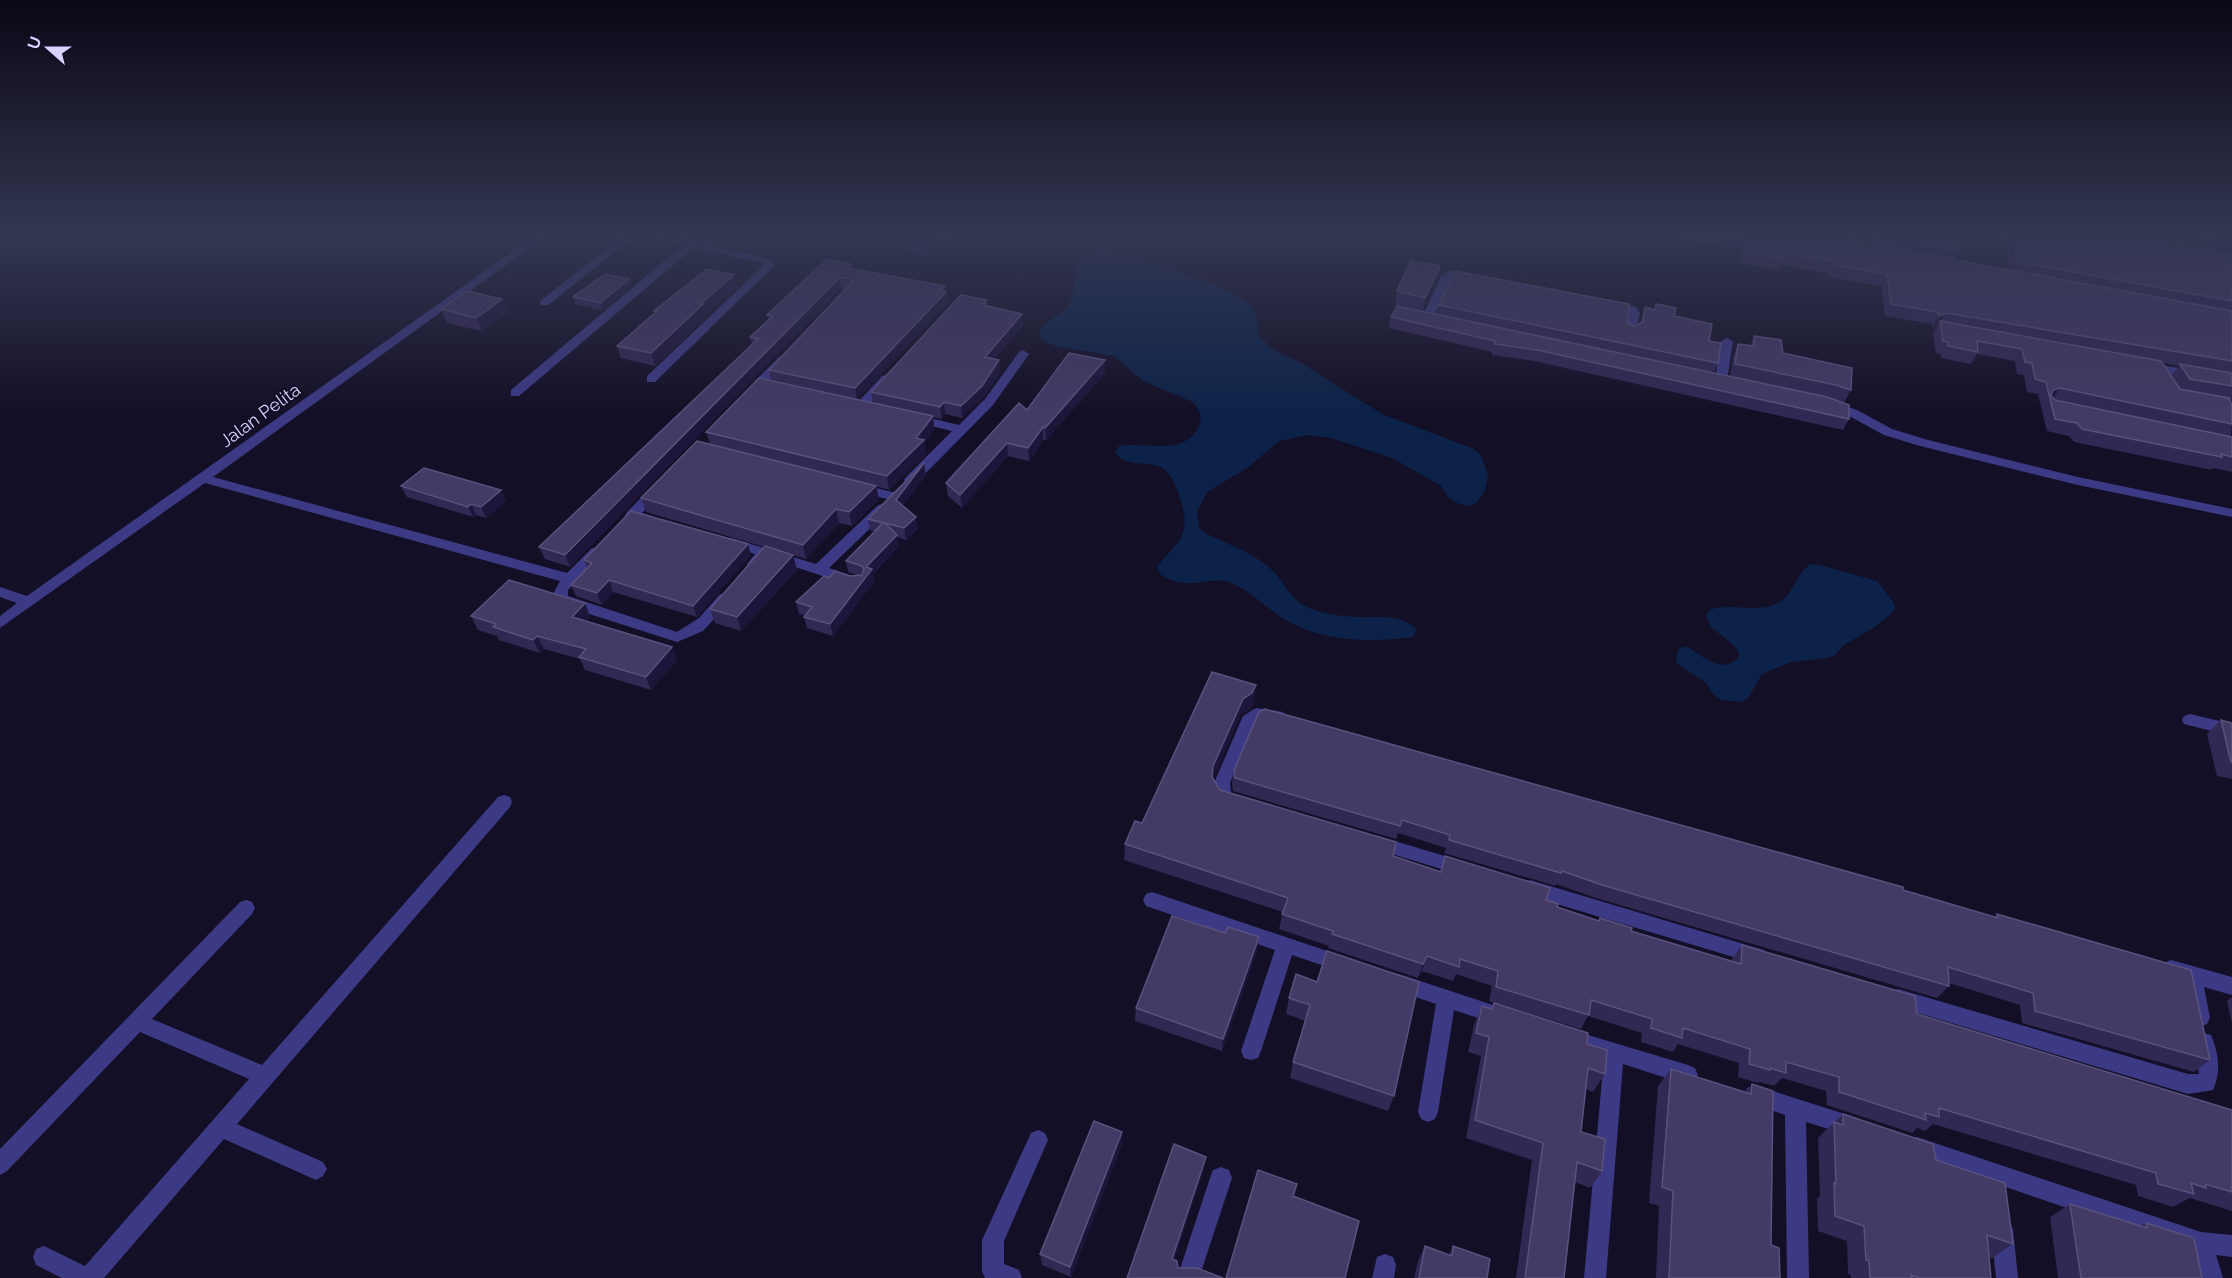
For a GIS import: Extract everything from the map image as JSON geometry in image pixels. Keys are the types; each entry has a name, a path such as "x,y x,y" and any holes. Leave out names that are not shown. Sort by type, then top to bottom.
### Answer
{"street":[{"name":"Jalan Pelita","path":"0,623 458,296"},
{"path":"544,303 553,296"},
{"path":"514,393 630,296"},
{"path":"651,379 740,296"},
{"path":"1429,317 1438,296"},
{"path":"1599,300 1632,309 1634,313 1631,332"},
{"path":"1721,381 1727,340"},
{"path":"780,388 755,389 791,351"},
{"path":"818,570 989,402 1023,354"},
{"path":"2135,364 2232,381"},
{"path":"2158,368 2166,384"},
{"path":"861,406 895,369"},
{"path":"1825,403 1852,413 1888,432 1924,443 2078,481 2232,513"},
{"path":"906,416 962,430"},
{"path":"203,478 570,579"},
{"path":"665,524 628,519 666,482"},
{"path":"849,485 894,496"},
{"path":"609,539 562,588 559,596 562,600 677,637 698,629 765,552"},
{"path":"721,540 857,582"},
{"path":"0,592 29,602"},
{"path":"1259,808 1225,798 1221,792 1222,783 1249,720 1256,714 1270,714 1292,720"},
{"path":"2190,720 2232,730"},
{"path":"44,1257 87,1278 504,802"},
{"path":"1363,839 1477,873"},
{"path":"1512,883 1775,961"},
{"path":"1152,900 1361,970"},
{"path":"0,1164 246,908"},
{"path":"1251,1051 1286,945"},
{"path":"2158,965 2232,986"},
{"path":"1878,992 2188,1084 2206,1083 2209,1072 2193,975"},
{"path":"1382,977 1513,1020"},
{"path":"1428,1112 1446,999"},
{"path":"135,1021 265,1076"},
{"path":"1569,1038 1705,1080"},
{"path":"1595,1278 1614,1053"},
{"path":"1739,1090 1873,1133"},
{"path":"1795,1107 1798,1278"},
{"path":"221,1127 316,1169"},
{"path":"1011,1278 993,1271 993,1240 1038,1140"},
{"path":"1895,1140 2201,1243 2232,1246"},
{"path":"1995,1173 2007,1278"},
{"path":"1188,1278 1221,1178"},
{"path":"2201,1243 2212,1278"}],"water":[{"path":"1073,296 1237,296 1250,305 1255,312 1258,335 1274,350 1301,363 1382,414 1474,449 1481,455 1488,476 1485,490 1477,502 1470,506 1459,504 1449,498 1441,486 1392,458 1331,438 1309,435 1279,441 1247,468 1207,492 1197,512 1199,527 1205,533 1249,554 1266,565 1301,604 1331,614 1395,618 1417,629 1413,637 1361,640 1309,631 1278,615 1248,592 1228,582 1218,580 1183,583 1161,575 1157,567 1180,540 1183,533 1185,519 1180,497 1165,470 1158,466 1129,462 1115,453 1119,446 1162,446 1183,442 1191,437 1198,428 1201,417 1193,402 1143,381 1114,356 1059,347 1042,341 1039,336 1043,326 1063,311"},
{"path":"1811,564 1877,581 1895,605 1894,611 1875,627 1844,645 1835,655 1791,662 1762,674 1749,697 1742,702 1721,700 1713,694 1706,683 1676,663 1678,650 1685,646 1717,664 1728,664 1736,660 1739,656 1738,650 1712,628 1706,615 1709,610 1726,607 1762,608 1778,603 1788,595 1802,572"}],"building":[{"path":"460,296 487,296 502,299 476,318 441,309"},
{"path":"575,296 609,296 600,303 573,297"},
{"path":"673,296 710,296 651,353 617,346 657,311 654,311"},
{"path":"788,296 822,296 565,555 539,547 758,339 750,337 773,316 767,315"},
{"path":"839,296 943,296 855,388 769,370"},
{"path":"960,296 987,300 983,305 1022,314 985,357 999,360 982,386 961,406 944,402 940,407 871,392"},
{"path":"1443,296 1585,296 1629,304 1627,322 1634,326 1643,322 1645,307 1655,310 1656,304 1676,308 1674,316 1712,324 1709,341 1721,343 1718,363 1439,305"},
{"path":"1890,296 2149,296 2232,311 2232,361 1946,313 1939,316 1938,312 1891,304"},
{"path":"2203,296 2232,296 2232,301"},
{"path":"1397,306 1827,397 1849,405 1849,419 1537,350 1494,344 1495,341 1391,317"},
{"path":"1940,321 2161,361 2180,389 2229,398 2232,406 2232,424 2060,388 2053,390 2051,396 2055,400 2232,437 2232,457 2221,454 2222,457 2082,429 2077,423 2055,419 2046,382 2035,379 2032,363 2025,362 2022,349 1977,341 1978,352 1948,346 1948,342 1943,341"},
{"path":"1754,336 1781,340 1783,353 1852,368 1851,390 1735,364 1738,344 1754,346"},
{"path":"1069,353 1105,360 1045,428 1043,427 1028,448 1007,443 960,495 946,483 1019,403 1027,410"},
{"path":"2180,364 2232,373 2232,386 2190,379"},
{"path":"759,378 933,416 916,438 924,440 887,476 706,432"},
{"path":"697,441 876,486 849,512 836,509 803,545 641,498"},
{"path":"924,463 896,500 916,517 904,528 885,523 897,535 866,567 872,569 830,624 804,617 812,607 796,602 824,576 829,578 835,571 850,576 862,575 864,569 862,566 846,561 883,523 868,519"},
{"path":"424,468 501,490 481,507 471,504 468,507 401,486"},
{"path":"631,511 748,544 693,606 609,580 597,593 571,585 592,563 584,560"},
{"path":"765,546 793,555 737,617 710,609"},
{"path":"509,580 585,603 572,617 672,647 646,677 579,657 586,649 537,636 533,640 493,627 496,624 471,616"},
{"path":"1212,672 1256,685 1252,693 1243,699 1213,766 1212,777 1220,790 1396,842 1393,856 1441,872 1445,856 1550,888 1546,900 1558,904 1557,907 1599,921 1600,918 1632,928 1631,931 1741,964 1742,945 1915,996 1917,1014 2232,1110 2232,1192 2205,1184 2206,1188 2191,1183 2194,1194 2158,1184 2156,1173 1939,1108 1939,1117 1925,1113 1926,1120 1839,1092 1839,1077 1786,1062 1786,1073 1749,1064 1750,1049 1683,1028 1682,1038 1651,1028 1652,1019 1591,1000 1589,1015 1496,987 1498,971 1460,959 1459,967 1427,956 1423,964 1332,934 1333,931 1282,914 1288,898 1125,844 1135,821 1142,823"},
{"path":"1265,709 1903,887 1903,890 1998,918 1997,914 2191,970 2210,1060 2035,1011 2033,993 1948,967 1949,986 1602,885 1562,871 1561,873 1449,840 1450,835 1402,820 1400,826 1235,778 1234,770 1259,712"},
{"path":"2221,720 2232,723 2232,762 2231,762"},
{"path":"1172,916 1225,933 1228,927 1259,937 1223,1039 1136,1008"},
{"path":"1327,951 1419,982 1394,1096 1293,1062 1310,1005 1289,998 1296,974 1317,982"},
{"path":"1494,1003 1588,1033 1587,1044 1607,1050 1605,1074 1588,1068 1581,1132 1605,1139 1602,1171 1577,1162 1564,1278 1525,1278 1543,1143 1475,1120 1489,1037 1476,1033 1482,1006 1492,1009"},
{"path":"1671,1069 1751,1094 1752,1084 1773,1091 1771,1245 1779,1248 1780,1278 1669,1278 1673,1191 1662,1187"},
{"path":"1843,1114 1933,1144 1936,1160 2005,1183 2013,1244 1987,1235 1991,1278 1919,1278 1911,1275 1912,1278 1870,1278 1869,1261 1866,1260 1864,1226 1835,1216 1834,1122 1843,1125"},
{"path":"1094,1121 1122,1132 1070,1267 1040,1254"},
{"path":"1174,1144 1206,1157 1172,1259 1177,1261 1178,1268 1197,1268 1223,1278 1127,1278"},
{"path":"1258,1170 1297,1184 1293,1196 1359,1221 1345,1278 1226,1278"},
{"path":"2070,1204 2147,1228 2146,1223 2194,1238 2202,1278 2081,1278"},
{"path":"1425,1246 1452,1256 1453,1246 1490,1259 1487,1278 1419,1278"}]}
